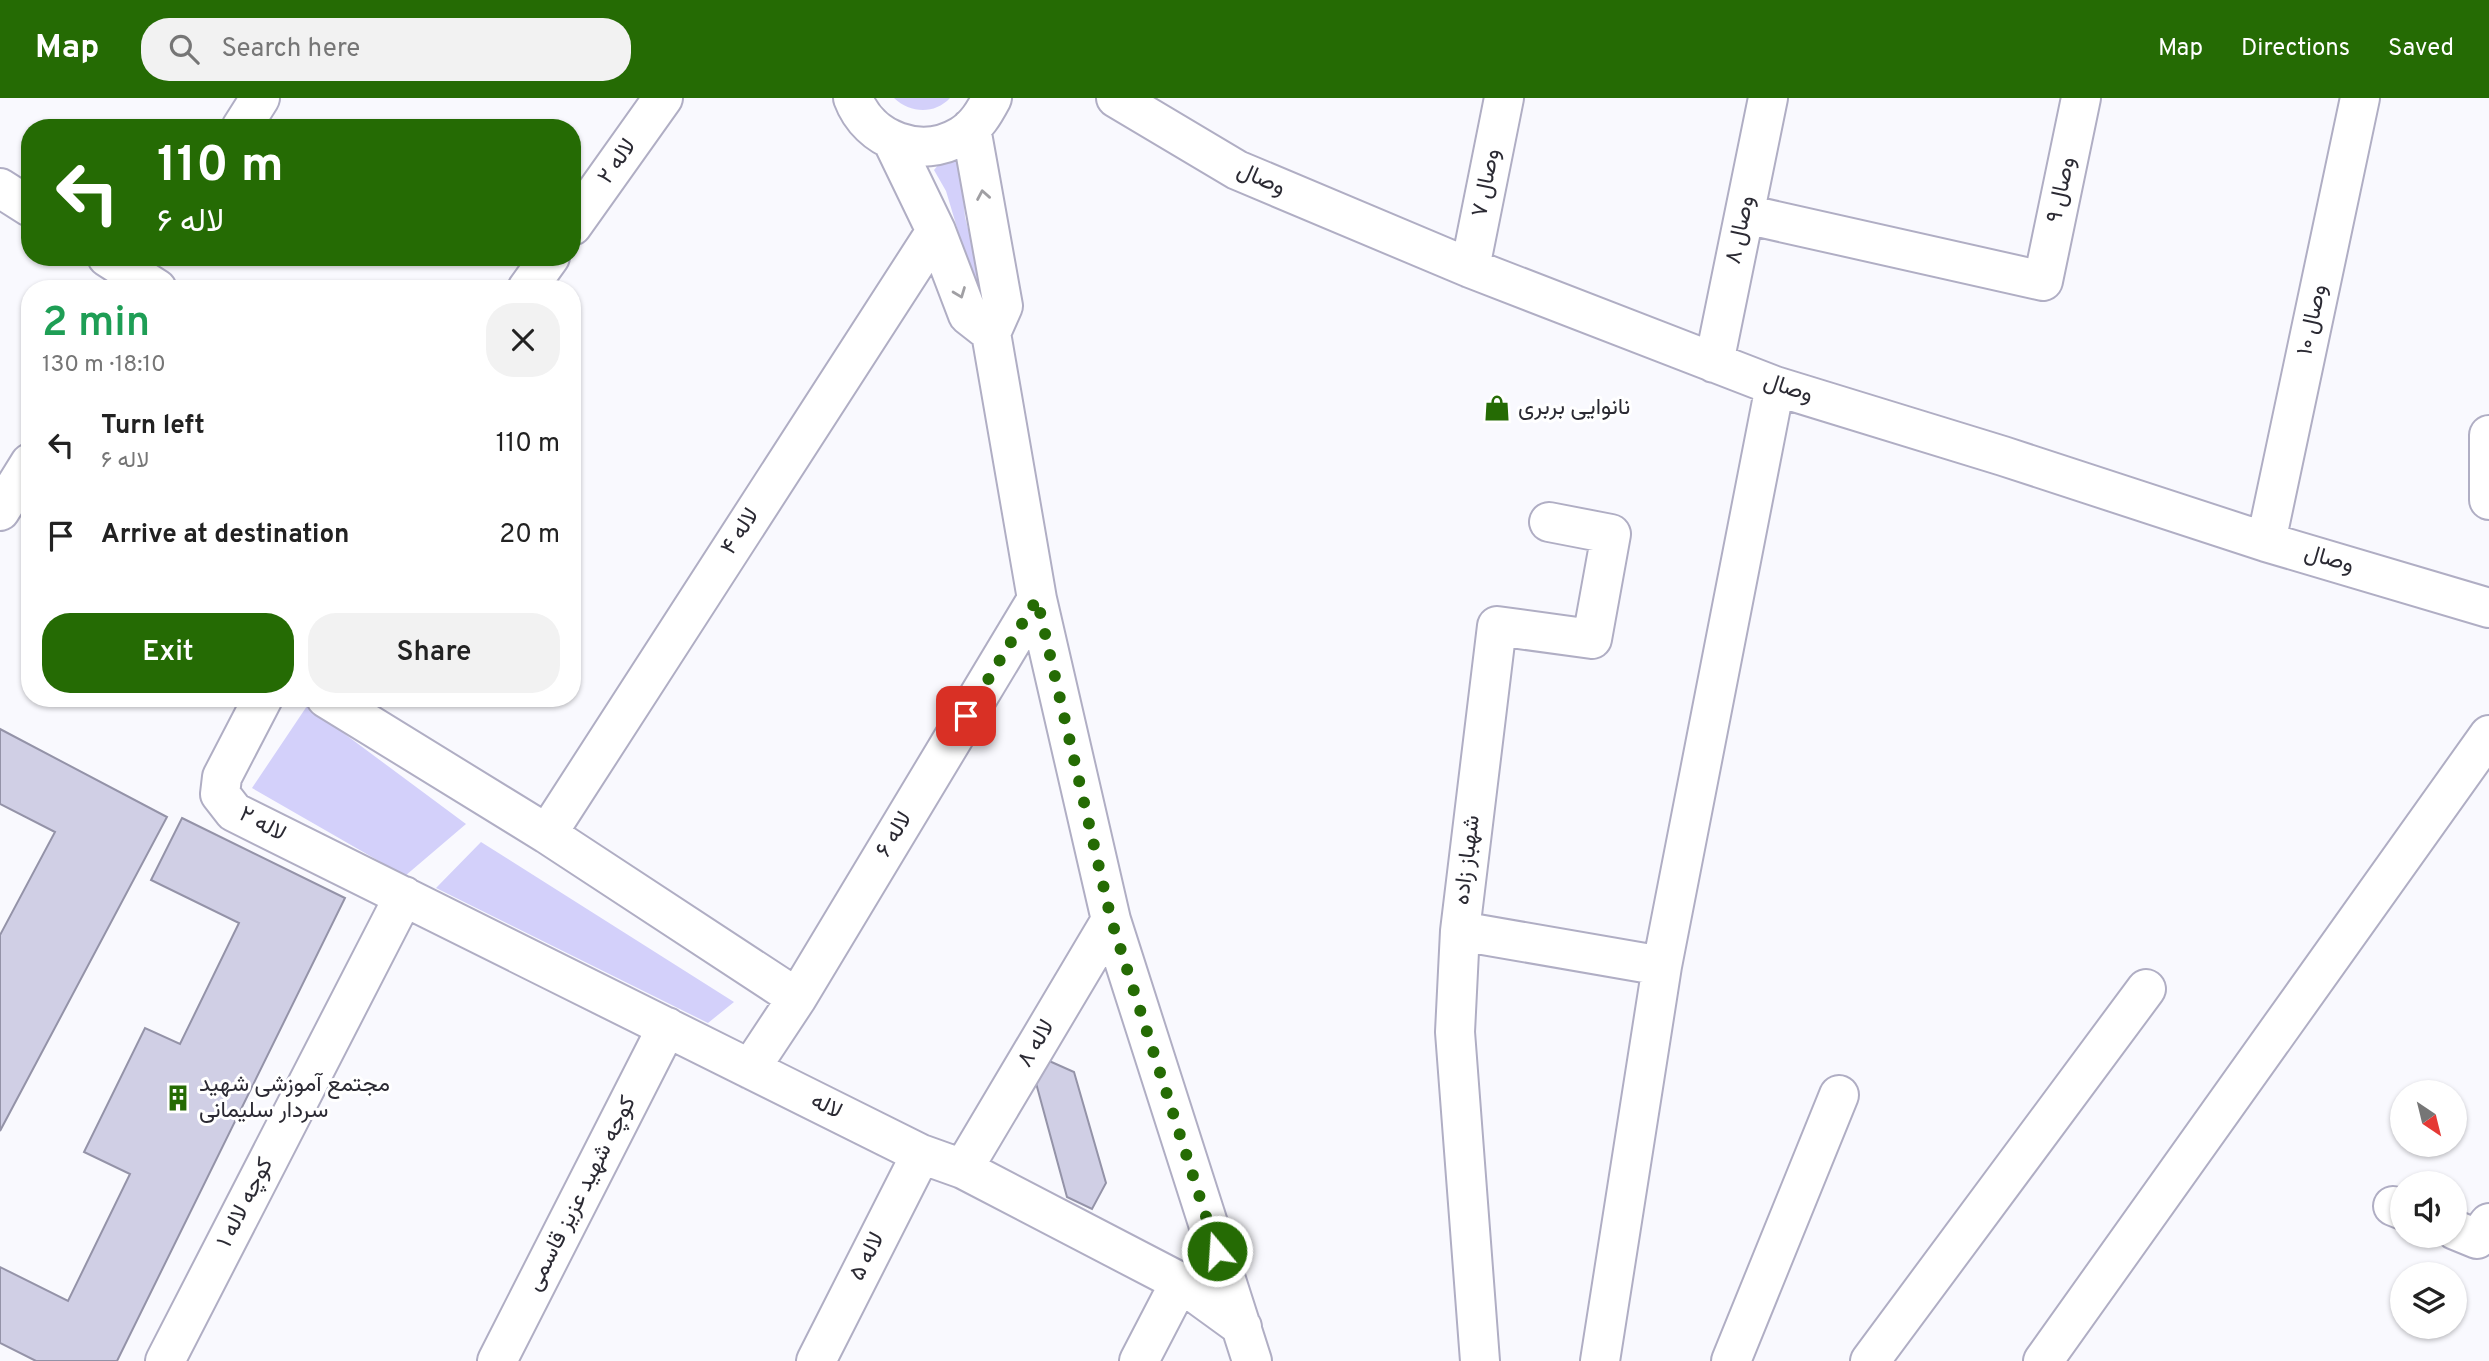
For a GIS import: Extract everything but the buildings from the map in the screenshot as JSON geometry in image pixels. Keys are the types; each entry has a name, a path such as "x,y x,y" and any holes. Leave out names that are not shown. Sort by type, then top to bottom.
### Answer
{"street":[{"path":"247,119 260,98"},
{"name":"لاله ۲","path":"581,213 663,98"},
{"path":"853,98 873,128 893,142 916,147 940,145 962,135 981,113"},
{"name":"وصال","path":"1116,98 1237,170 1470,268 1775,386 2003,456 2266,542 2489,608"},
{"name":"وصال ۷","path":"1470,268 1504,98"},
{"name":"وصال ۸","path":"1714,363 1768,98"},
{"name":"وصال ۹","path":"1745,214 2043,281 2081,98"},
{"name":"وصال ۱۰","path":"2266,542 2360,98"},
{"path":"981,113 1003,306 991,333 1037,599 1111,919 1247,1344"},
{"path":"893,142 936,231 968,315 991,333"},
{"path":"0,188 21,201"},
{"name":"لاله ۴","path":"547,834 936,231"},
{"path":"124,266 149,279"},
{"path":"1600,1361 1662,966 1775,386"},
{"path":"2489,435 2489,500"},
{"path":"0,511 21,477"},
{"name":"شهباز زاده","path":"1480,1361 1455,1032 1460,931 1497,626 1592,639 1611,534 1549,522"},
{"name":"لاله ۶","path":"750,1069 797,998 1037,599"},
{"name":"لاله ۲","path":"258,707 222,778 220,794 234,812 404,896"},
{"path":"341,707 547,834 797,998"},
{"path":"2043,1361 2489,736"},
{"name":"لاله","path":"404,896 920,1154 963,1169 1180,1282 1247,1344"},
{"name":"کوچه لاله ۱","path":"164,1361 404,896"},
{"name":"لاله ۸","path":"963,1169 1111,919"},
{"path":"1460,931 1662,966"},
{"path":"1870,1361 2146,989"},
{"name":"کوچه شهید عزیز قاسمی","path":"497,1361 667,1027"},
{"path":"1731,1361 1839,1095"},
{"name":"لاله ۵","path":"816,1361 920,1154"},
{"path":"2467,1235 2477,1239 2489,1223"},
{"path":"1139,1361 1180,1282"}],"shaded area":[{"path":"894,98 950,98 937,107 922,110 907,107"},
{"path":"960,157 965,217 986,298 979,301 946,191 934,170 943,159"},
{"path":"308,707 466,824 405,876 252,788"},
{"path":"481,842 734,1002 708,1023 436,888"}],"place":[{"name":"نانوایی بربری","path":"1497,408"},
{"name":"مجتمع آموزشی شهید سردار سلیمانی","path":"178,1098"}],"route":[{"path":"966,716 1037,599 1111,919 1217,1251"}]}
